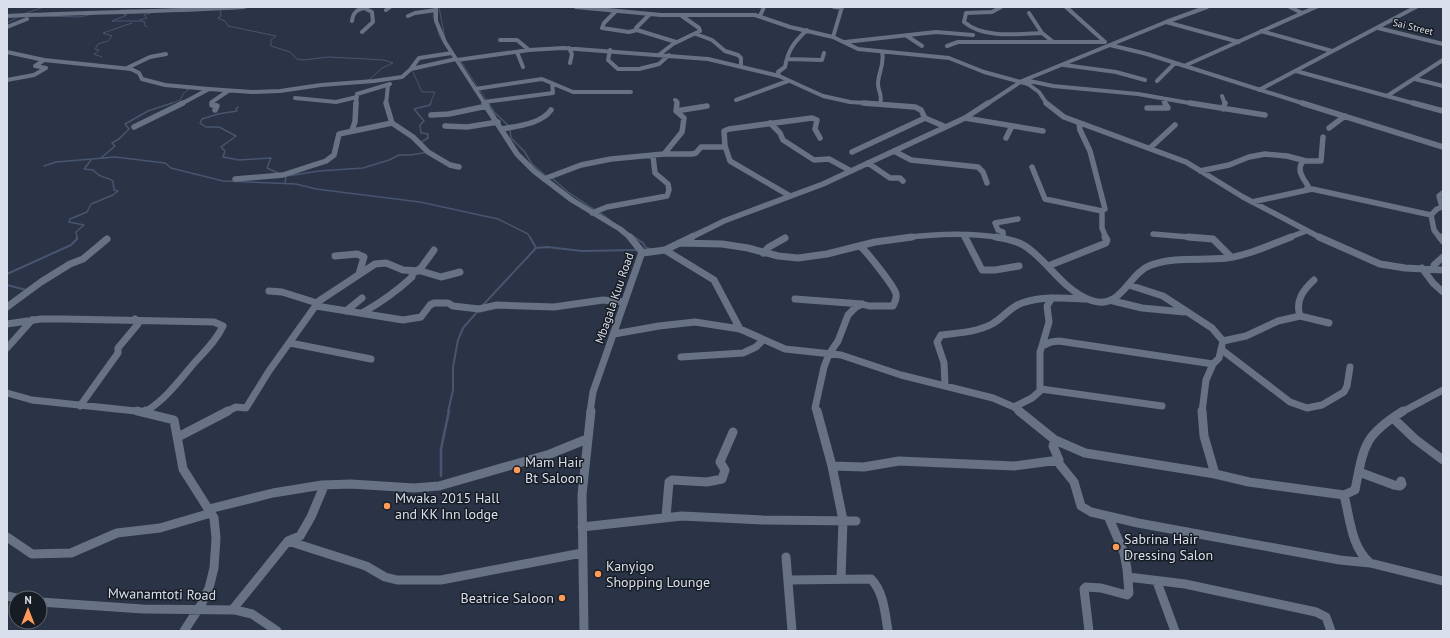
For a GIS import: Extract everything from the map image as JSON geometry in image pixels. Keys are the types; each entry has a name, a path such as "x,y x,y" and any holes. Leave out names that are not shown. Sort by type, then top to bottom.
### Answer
{"street":[{"path":"7,16 34,16 82,12 185,11 244,7"},
{"path":"576,7 615,12 681,16 744,13 760,16 786,25 833,37 855,48 949,58 984,72 1024,81 1071,88 1162,98 1265,115"},
{"path":"760,16 764,7"},
{"path":"833,37 842,7 834,7"},
{"path":"1001,7 996,12 966,13 965,23 978,31 1042,33"},
{"path":"1066,7 1108,44"},
{"path":"643,253 665,250 724,221 823,184 946,128 965,118 1024,81 1108,44 1207,7"},
{"path":"1290,7 1302,13"},
{"path":"1184,66 1316,7"},
{"path":"1259,90 1416,7"},
{"path":"352,21 356,10 364,8 372,12 373,22 362,32"},
{"path":"408,16 436,8"},
{"name":"Mbagala Kuu Road","path":"436,8 436,21 445,42 498,122 517,154 529,167 544,179 592,213 627,235 643,253 629,286 614,334 593,392 587,439 582,527 584,631"},
{"path":"681,16 683,9"},
{"path":"615,12 604,23 602,28 629,32 637,30 676,42"},
{"path":"1029,13 1042,33 1052,41"},
{"path":"637,30 636,28 639,24 650,14"},
{"path":"7,27 34,16"},
{"path":"660,54 676,42 700,31 700,29 681,16"},
{"path":"1166,22 1239,42"},
{"name":"Sai Street","path":"1378,28 1443,44"},
{"path":"779,76 778,72 783,68 788,52 799,37 807,30"},
{"path":"845,42 942,32 973,35 978,31"},
{"path":"1261,31 1332,52"},
{"path":"1004,33 1015,42"},
{"path":"696,34 712,40 723,50 738,55 741,58 741,66"},
{"path":"973,35 973,43"},
{"path":"907,36 922,46"},
{"path":"500,40 512,38 519,40 529,50"},
{"path":"1430,40 1443,47"},
{"path":"947,46 955,42 1052,41 1108,44 1147,54 1443,147"},
{"path":"569,48 572,54 570,63"},
{"path":"295,98 336,102 356,97 359,93 388,85 402,77 410,70 419,58 455,57 569,48 610,50 708,59 741,66 779,76 823,96 850,102 880,103 915,107 921,110 926,118 946,128"},
{"path":"610,50 608,60 618,69 646,68 659,64 669,55"},
{"path":"7,52 44,60 127,68 139,73 142,79 150,82 165,85 228,91 280,91 321,85 374,82 402,77"},
{"path":"517,52 523,67"},
{"path":"880,103 882,96 878,85 884,63 882,52"},
{"path":"787,59 822,60 824,53"},
{"path":"127,68 150,57 166,54"},
{"path":"410,70 455,57"},
{"path":"7,80 40,72 46,68 36,66 44,60"},
{"path":"1387,96 1442,61"},
{"path":"1063,64 1120,73 1145,80"},
{"path":"1157,81 1175,64"},
{"path":"761,71 783,68"},
{"path":"1296,71 1443,111"},
{"path":"1415,78 1443,86"},
{"path":"475,89 542,79 573,92 631,92"},
{"path":"736,100 788,81"},
{"path":"1024,81 1039,92 1045,102 1056,112 1079,123 1182,160 1232,192 1306,231 1374,262 1405,268 1443,270"},
{"path":"551,84 558,82"},
{"path":"431,116 449,114 486,104 538,95 551,95 553,90 551,84"},
{"path":"388,85 386,103 392,123 413,137 428,152 450,165 459,167"},
{"path":"134,127 209,89"},
{"path":"215,110 217,106 212,105 212,102 228,91"},
{"path":"1222,96 1225,103 1223,109"},
{"path":"352,130 355,122 356,97"},
{"path":"1147,108 1168,108 1162,98"},
{"path":"675,100 677,101 676,111"},
{"path":"676,111 707,106"},
{"path":"502,129 544,118 550,113 551,110"},
{"path":"664,154 684,128 684,118 676,111"},
{"path":"1329,128 1345,116"},
{"path":"852,152 926,118"},
{"path":"965,118 1043,131"},
{"path":"790,196 730,161 723,135 726,129 816,119 815,129 820,138"},
{"path":"445,126 467,127 498,122"},
{"path":"235,179 283,175 326,161 334,155 338,134 392,123"},
{"path":"770,123 780,133 783,140 814,160 828,159 851,171"},
{"path":"1048,266 1106,242 1101,230 1103,217 1102,211 1105,209 1088,143 1080,130 1079,123"},
{"path":"1150,148 1174,125"},
{"path":"1006,138 1012,126"},
{"path":"1200,171 1229,165 1249,157 1264,154 1287,156 1306,161 1321,161 1322,137"},
{"path":"544,179 580,165 610,159 664,154 692,154 696,153 701,147 725,146"},
{"path":"894,151 911,160 978,167 983,172 987,183"},
{"path":"592,213 607,207 667,196 668,184 655,173 653,156"},
{"path":"1306,161 1301,162 1299,168 1308,186 1306,190"},
{"path":"868,163 890,178 900,178 903,181"},
{"path":"1032,167 1045,199 1102,211"},
{"path":"1252,202 1307,189 1319,189 1432,215"},
{"path":"1443,193 1439,196 1442,207 1437,209 1432,215 1434,230 1443,241"},
{"path":"1003,238 1003,232 998,230 995,222 1018,219"},
{"path":"1113,301 1129,285 1135,276 1148,266 1161,262 1231,257 1249,253 1306,231"},
{"path":"1154,234 1213,239 1231,257"},
{"path":"679,243 724,243 780,257 812,257 902,238 964,236 1003,238 1019,242 1024,245 1086,299"},
{"path":"964,236 982,270 995,270 1019,266"},
{"path":"763,253 769,247 786,238"},
{"path":"7,307 41,282 70,264 83,259 107,239"},
{"path":"795,299 862,304 869,306 893,306 895,304 896,293 893,286 876,266 872,258 860,246"},
{"path":"362,314 374,308 397,290 426,262 434,250"},
{"path":"665,250 714,280 740,329"},
{"path":"335,256 357,254 364,257 360,274"},
{"path":"1434,269 1434,265 1443,258"},
{"path":"178,437 236,407 246,408 250,399 265,382 269,371 317,305 328,294 375,264 381,262 403,270 441,277 460,272"},
{"path":"1422,268 1433,283 1443,292"},
{"path":"1300,316 1298,312 1299,299 1305,287 1314,280"},
{"path":"1129,285 1163,296 1212,328 1223,341 1219,358 1213,364 1204,385 1202,414 1204,436 1215,474"},
{"path":"269,291 292,294 317,305 392,319 418,318 424,315 430,305 440,302 448,303 453,306 479,309 497,305 554,307 596,300 624,302"},
{"path":"346,310 362,298"},
{"path":"1014,407 1038,394 1040,389 1039,361 1049,322 1048,306 1052,298"},
{"path":"945,385 946,376 942,353 937,342 938,338 941,335 958,334 995,322 1010,309 1019,304 1038,299 1086,299 1104,302 1113,301 1142,308 1187,312"},
{"path":"841,579 843,520 832,466 818,413 814,408 821,387 829,353 838,342 846,318 854,307 862,304"},
{"path":"1223,341 1246,336 1278,321 1300,316 1329,323"},
{"path":"7,324 50,318 214,322 224,326 173,391 155,407 145,412"},
{"path":"80,406 118,353 118,348 138,324 138,321 135,319"},
{"path":"7,348 32,320"},
{"path":"614,334 695,322 740,329 785,349 829,353 851,358 901,375 993,398 1014,407 1055,440 1085,453 1215,474 1249,482 1344,495 1355,490 1361,459 1370,437 1375,431 1393,418 1443,390"},
{"path":"681,357 743,353 756,347 763,340"},
{"path":"1042,346 1051,342 1059,341 1213,364"},
{"path":"290,343 371,359"},
{"path":"1222,350 1290,402 1302,408 1313,409 1321,406 1345,390 1350,367"},
{"path":"1040,389 1162,406"},
{"path":"7,393 32,400 145,412 174,420 183,469 210,511 214,518 215,524 214,560 208,591 184,631"},
{"path":"1393,418 1415,440 1443,460"},
{"path":"666,517 669,482 672,480 706,482 722,479 725,470 720,462 733,432"},
{"path":"7,537 32,554 71,553 116,533 160,528 258,496 324,486 350,484 424,489 550,454 587,439"},
{"path":"1055,440 1054,446 1059,458 1057,460 1074,482 1081,507 1091,512 1277,549 1340,560 1370,563 1442,580"},
{"path":"832,466 864,467 899,461 971,466 1014,466 1057,460"},
{"path":"1359,472 1394,485 1400,486 1402,484 1401,481"},
{"path":"233,609 288,541 300,536 311,517 324,486"},
{"path":"1344,495 1357,546 1362,557 1370,563"},
{"path":"1089,631 1084,589 1086,587 1101,588 1128,594 1128,577 1120,546 1108,516"},
{"path":"582,527 666,517 856,521"},
{"path":"288,541 366,566 385,577 397,580 441,580 582,553"},
{"path":"786,557 792,631"},
{"path":"1128,577 1192,586 1316,612 1326,617 1331,631"},
{"path":"789,580 869,578 873,580 885,614 888,631"},
{"path":"1158,582 1175,631"},
{"name":"Mwanamtoti Road","path":"48,603 131,609 196,611 233,609 245,611 257,617 277,631"}],"waterway":[{"path":"26,13 44,7"},
{"path":"244,8 256,7"},
{"path":"439,7 445,39"},
{"path":"121,10 132,10"},
{"path":"220,10 221,16 218,18 225,21 228,26 276,36 271,40 271,46 290,52 297,59 303,60 329,57 384,60 393,63 382,68 369,80"},
{"path":"434,10 433,17 435,21"},
{"path":"140,20 147,18 144,15 150,13"},
{"path":"38,16 80,17 93,14"},
{"path":"123,14 127,15 112,21 141,21 145,22 144,25 147,27"},
{"path":"7,23 18,17"},
{"path":"102,57 94,54 99,50 95,49 98,44 108,41 112,36 103,33 132,23"},
{"path":"437,27 440,37 454,59"},
{"path":"460,60 489,104"},
{"path":"413,72 422,92 435,92 430,104"},
{"path":"169,104 180,100 184,93 189,89 187,89"},
{"path":"420,143 428,138 428,134 421,133 420,125 424,121 414,109 430,105 431,103"},
{"path":"488,103 495,113 509,126"},
{"path":"101,158 115,146 112,143 119,139 129,129 125,124 148,111 169,104"},
{"path":"238,107 236,109 237,111 218,114 202,119 200,123 206,127 219,127 236,136 221,147 225,151 223,157 239,160 271,158 267,168 280,174"},
{"path":"510,130 511,138 524,151 532,164 546,176"},
{"path":"287,176 319,171 363,168 389,160 399,155 411,155 428,152"},
{"path":"44,166 56,162 115,157 165,163 171,168 223,181 285,184"},
{"path":"77,238 76,232 84,225 69,222 70,219 87,212 91,204 113,195 118,191 114,190 113,181 110,179 99,175 93,170 84,169 91,160"},
{"path":"285,184 286,176"},
{"path":"553,179 568,192 595,210"},
{"path":"285,184 296,184 316,189 420,202 498,219 528,234 530,238"},
{"path":"599,212 610,220"},
{"path":"691,234 705,228"},
{"path":"530,237 536,248"},
{"path":"634,237 643,243 646,248 651,249"},
{"path":"7,274 71,245 77,238"},
{"path":"536,248 547,247 582,251 638,250"},
{"path":"483,305 536,248"},
{"path":"7,285 26,290"},
{"path":"448,412 453,390 453,367 458,340 463,328 477,312"},
{"path":"441,476 441,449 449,411"}],"place":[{"name":"Mam Hair Bt Saloon","path":"517,470"},
{"name":"Mwaka 2015 Hall and KK Inn lodge","path":"387,506"},
{"name":"Sabrina Hair Dressing Salon","path":"1116,547"},
{"name":"Kanyigo Shopping Lounge","path":"598,574"},
{"name":"Beatrice Saloon","path":"562,598"}]}
